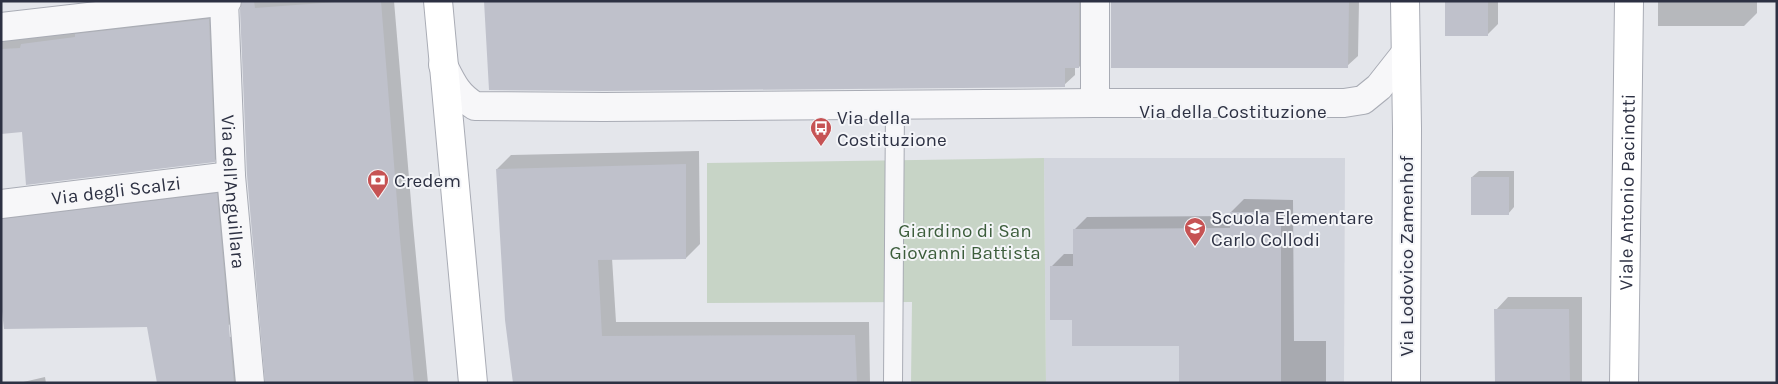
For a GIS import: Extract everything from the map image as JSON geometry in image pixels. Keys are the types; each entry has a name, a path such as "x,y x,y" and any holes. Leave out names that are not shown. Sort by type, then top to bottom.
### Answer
{"street":[{"name":"Via dell'Anguillara","path":"224,1 232,176 250,383"},
{"path":"14,26 228,1"},
{"path":"438,1 444,64 465,113 473,383"},
{"path":"1095,1 1095,103"},
{"name":"Via Lodovico Zamenhof","path":"1405,1 1407,129 1406,383"},
{"name":"Viale Antonio Pacinotti","path":"1624,383 1630,1"},
{"name":"Via della Costituzione","path":"465,113 604,107 895,108 1095,103 1344,103 1362,100 1379,87 1405,60"},
{"name":"Via degli Scalzi","path":"1,204 232,176"}],"lane":[{"name":"Via della Costituzione","path":"895,108 1343,111 1362,109 1374,104 1390,88 1405,60"},
{"path":"893,383 895,108"},
{"path":"465,113 457,123 482,383"}],"shaded area":[{"name":"Scuola Elementare Carlo Collodi","path":"1044,158 1345,158 1344,383 1046,383"}],"green space":[{"name":"Giardino di San Giovanni Battista","path":"1044,158 1046,383 911,383 912,302 707,303 707,163"}],"building":[{"path":"242,1 254,1 255,8 349,1 381,1 400,239 414,383 265,383 247,175 240,9"},
{"path":"484,1 1079,1 1079,68 1065,68 1065,87 604,91 489,90"},
{"path":"1111,1 1349,1 1348,68 1111,68"},
{"path":"1445,1 1488,1 1488,36 1445,36"},
{"path":"209,19 215,162 26,185 22,132 1,134 1,49 20,48 21,44 75,37 75,34"},
{"path":"686,164 686,259 598,260 602,336 855,335 857,383 513,383 505,320 496,169"},
{"path":"1471,177 1509,177 1509,215 1471,215"},
{"path":"217,193 234,383 157,383 147,327 4,329 1,302 1,219"},
{"path":"1230,212 1281,212 1281,383 1179,383 1179,346 1072,346 1072,320 1050,320 1050,266 1073,266 1073,229 1230,228"},
{"path":"1494,309 1569,309 1570,383 1495,383"}],"place":[{"name":"Via della Costituzione","path":"821,147"},
{"name":"Credem","path":"378,199"},
{"name":"Scuola Elementare Carlo Collodi","path":"1195,247"}]}
